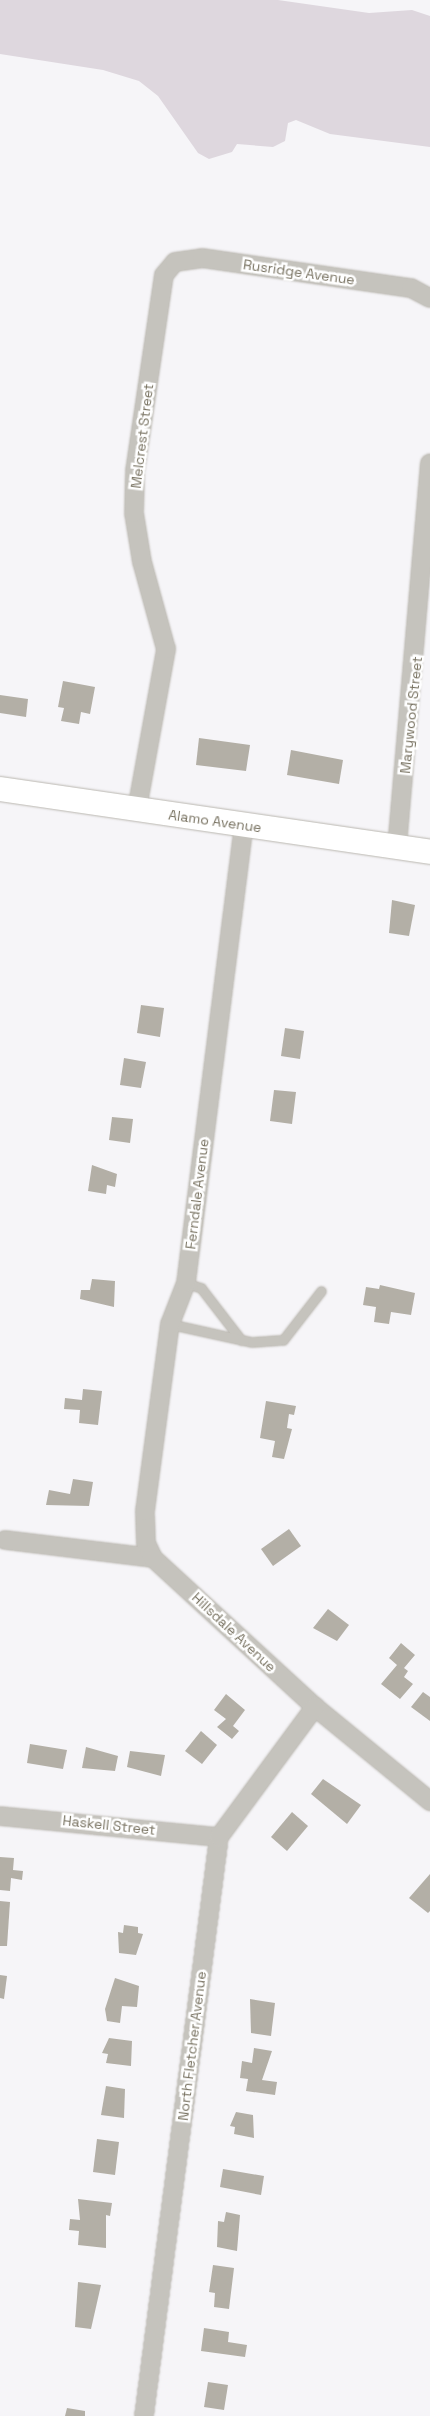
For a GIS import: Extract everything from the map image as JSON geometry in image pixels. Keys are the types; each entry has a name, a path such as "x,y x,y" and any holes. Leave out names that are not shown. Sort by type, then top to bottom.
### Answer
{"street":[{"name":"Rusridge Avenue","path":"169,268 184,259 202,258 410,288 430,298"},
{"name":"Melcrest Street","path":"136,810 166,649 142,562 134,513 135,471 161,283 169,268"},
{"name":"Marywood Street","path":"397,847 430,463"},
{"name":"Alamo Avenue","path":"0,790 430,852"},
{"name":"Ferndale Avenue","path":"153,1558 146,1543 144,1511 170,1324 186,1283 244,824"},
{"path":"5,1540 153,1558"},
{"name":"Hillsdale Avenue","path":"153,1558 315,1707 430,1801"},
{"name":"North Fletcher Avenue","path":"144,2416 219,1837 315,1707"},
{"name":"Haskell Street","path":"0,1816 219,1837"}],"lane":[{"path":"186,1283 200,1288 241,1340"},
{"path":"170,1324 241,1340 283,1340 321,1291"}],"shaded area":[{"path":"0,0 278,0 369,13 412,10 430,16 430,147 330,134 296,120 288,123 285,141 273,147 237,144 232,152 209,159 198,153 158,96 139,81 103,70 0,54"}],"building":[{"path":"63,681 95,687 90,714 81,712 79,724 61,721 64,708 58,707"},
{"path":"0,695 28,699 26,717 0,713"},
{"path":"199,738 250,745 246,771 196,765"},
{"path":"291,750 343,760 339,784 287,775"},
{"path":"392,900 415,905 409,936 389,933"},
{"path":"141,1005 164,1008 160,1037 137,1033"},
{"path":"285,1028 304,1031 300,1059 281,1056"},
{"path":"124,1058 146,1062 141,1088 120,1085"},
{"path":"274,1090 296,1092 292,1124 270,1121"},
{"path":"112,1117 133,1119 130,1143 109,1140"},
{"path":"92,1165 117,1174 115,1187 107,1185 106,1194 88,1191"},
{"path":"92,1279 115,1281 114,1307 80,1299 81,1290 90,1290"},
{"path":"380,1285 415,1293 411,1315 391,1312 389,1324 374,1322 376,1307 363,1305 366,1287 379,1289"},
{"path":"83,1389 102,1391 98,1425 79,1423 80,1410 64,1409 65,1398 82,1400"},
{"path":"266,1401 296,1406 294,1415 289,1414 287,1428 292,1429 284,1459 272,1457 275,1441 260,1438"},
{"path":"73,1479 93,1482 89,1506 46,1505 49,1490 70,1494"},
{"path":"289,1529 301,1546 273,1566 261,1549"},
{"path":"328,1609 349,1625 337,1641 313,1628"},
{"path":"401,1643 415,1655 404,1668 408,1671 404,1677 413,1684 400,1699 381,1684 397,1665 389,1658"},
{"path":"423,1692 430,1697 430,1721 411,1707"},
{"path":"226,1694 245,1710 233,1726 239,1731 232,1739 217,1727 226,1719 214,1710"},
{"path":"201,1731 217,1745 202,1764 185,1751"},
{"path":"30,1744 67,1750 63,1769 27,1763"},
{"path":"86,1747 118,1756 115,1771 82,1768"},
{"path":"130,1751 165,1755 161,1776 127,1767"},
{"path":"323,1779 361,1805 347,1824 311,1794"},
{"path":"292,1812 308,1826 287,1851 271,1837"},
{"path":"0,1857 14,1858 13,1870 23,1871 22,1880 11,1878 10,1891 0,1890"},
{"path":"430,1874 430,1911 428,1913 409,1898"},
{"path":"0,1901 10,1902 7,1946 0,1946"},
{"path":"124,1925 138,1927 138,1933 143,1934 136,1955 119,1953 118,1932 123,1933"},
{"path":"0,1975 7,1976 4,1999 0,1998"},
{"path":"115,1978 139,1986 137,2007 122,2006 120,2023 107,2021 105,2009"},
{"path":"250,1999 275,2003 271,2036 251,2033"},
{"path":"109,2038 132,2041 131,2066 106,2063 108,2054 102,2053"},
{"path":"254,2048 272,2051 262,2080 277,2082 275,2095 246,2091 248,2079 240,2078 242,2061 252,2063"},
{"path":"106,2086 125,2089 124,2118 101,2115"},
{"path":"236,2112 253,2115 254,2138 234,2134 235,2127 230,2126"},
{"path":"97,2139 119,2142 115,2175 93,2172"},
{"path":"223,2169 264,2176 261,2195 220,2187"},
{"path":"78,2199 112,2203 110,2216 106,2215 106,2248 78,2245 79,2231 69,2230 70,2219 80,2220"},
{"path":"226,2212 240,2215 237,2251 217,2247 218,2221 224,2222"},
{"path":"213,2265 234,2268 229,2309 214,2307 215,2293 209,2292"},
{"path":"78,2282 101,2285 91,2329 75,2327"},
{"path":"204,2328 229,2332 228,2342 247,2345 245,2357 201,2351"},
{"path":"208,2382 228,2385 224,2410 204,2407"},
{"path":"67,2408 85,2411 85,2416 65,2416"}]}
